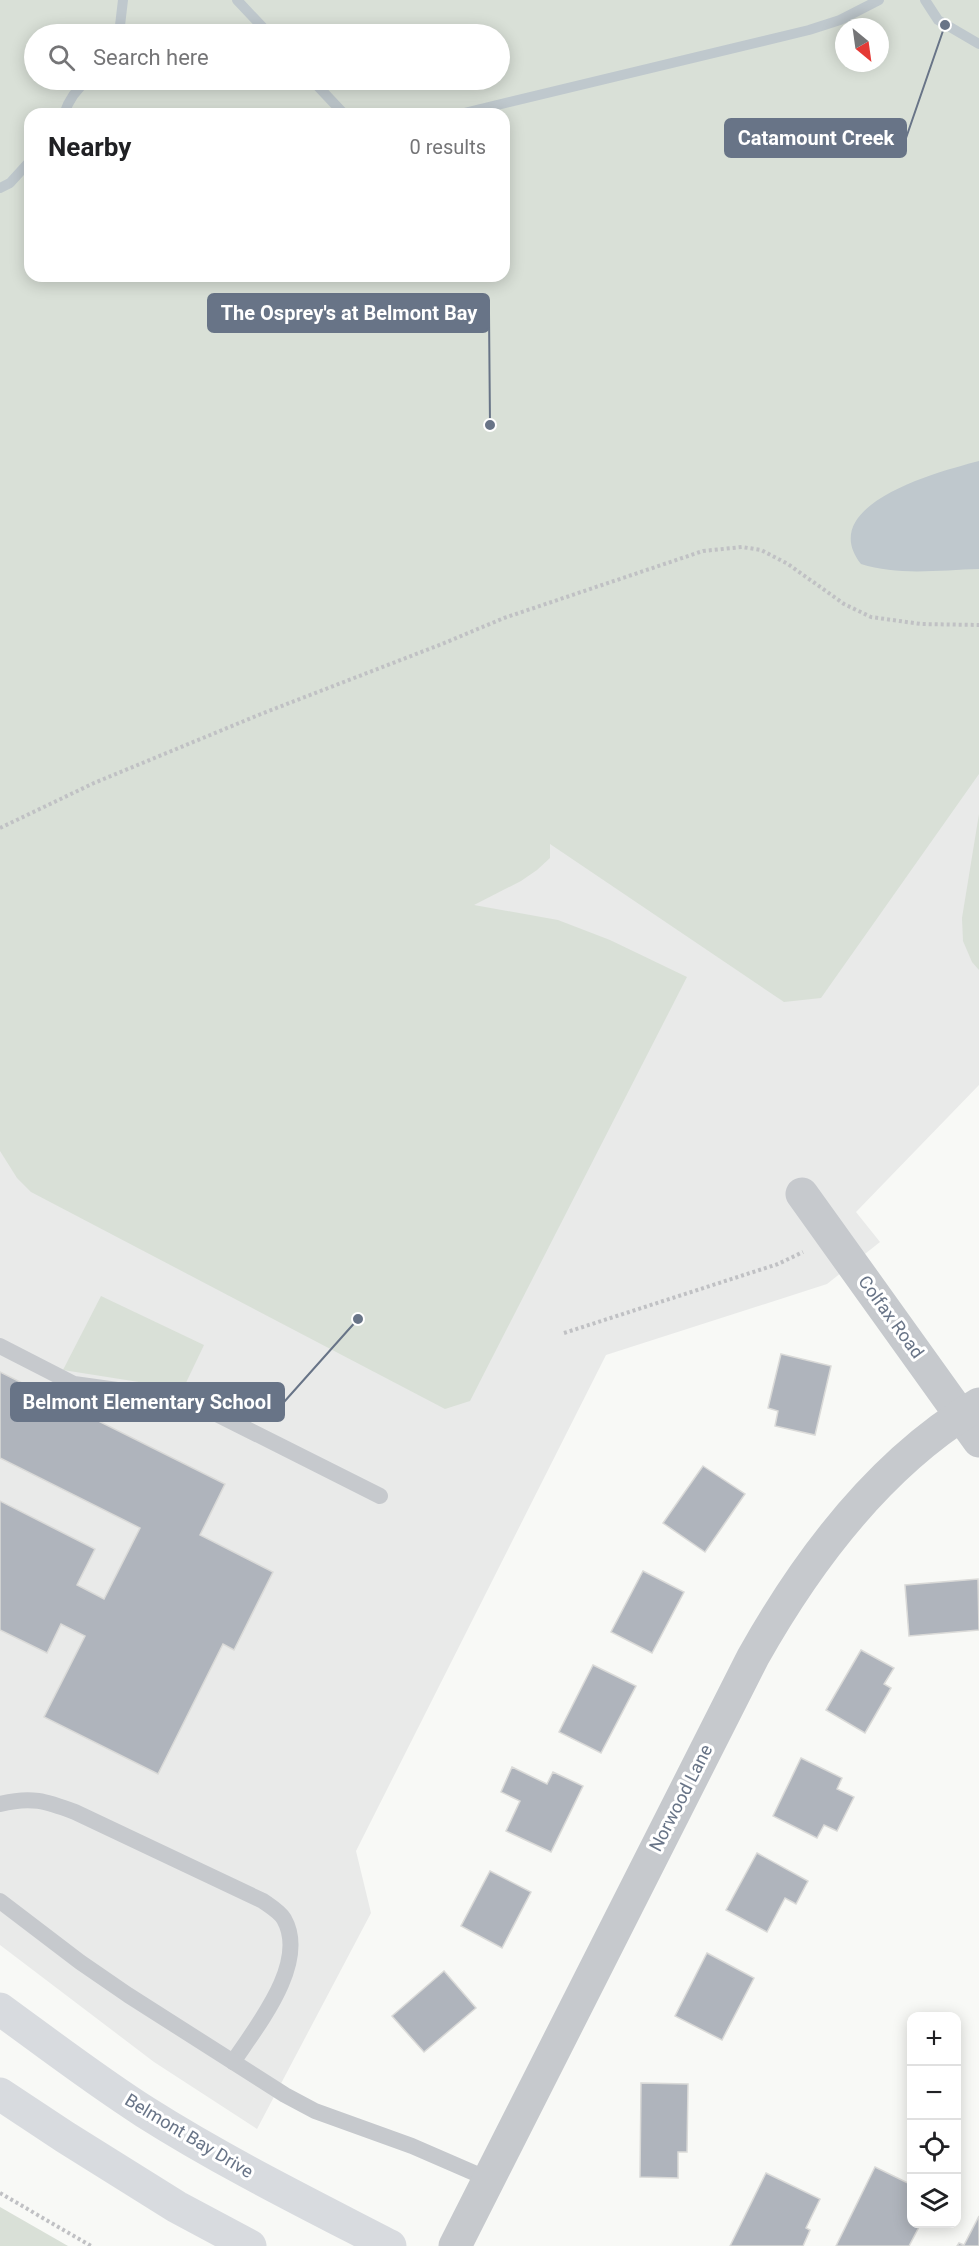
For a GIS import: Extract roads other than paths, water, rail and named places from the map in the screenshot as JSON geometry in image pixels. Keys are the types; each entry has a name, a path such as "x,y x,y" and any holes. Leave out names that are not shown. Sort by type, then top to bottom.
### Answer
{"street":[{"name":"Colfax Road","path":"802,1194 973,1420"},
{"name":"Norwood Lane","path":"455,2246 753,1657 779,1611 827,1542 873,1489 973,1420"},
{"name":"Belmont Bay Drive","path":"0,2009 67,2059 146,2112 255,2176 390,2246"},
{"path":"0,2094 177,2207 250,2246"}],"lane":[{"path":"0,1346 74,1384 189,1400 380,1496"},
{"path":"0,1804 21,1798 50,1802 264,1901 284,1917 291,1934 288,1964 267,2011 233,2062"},
{"path":"0,1900 80,1962 233,2062 315,2111 412,2146 488,2179"}],"waterway":[{"path":"120,24 123,0"},
{"path":"237,0 260,24"},
{"path":"485,108 809,30 840,20 879,0"},
{"path":"925,0 938,20 979,44"},
{"path":"66,108 77,90"},
{"path":"321,90 338,108"},
{"path":"0,188 10,183 24,168"}],"place":[{"name":"Catamount Creek","path":"945,25"},
{"name":"The Osprey's at Belmont Bay","path":"490,425"},
{"name":"Belmont Elementary School","path":"358,1319"}]}
